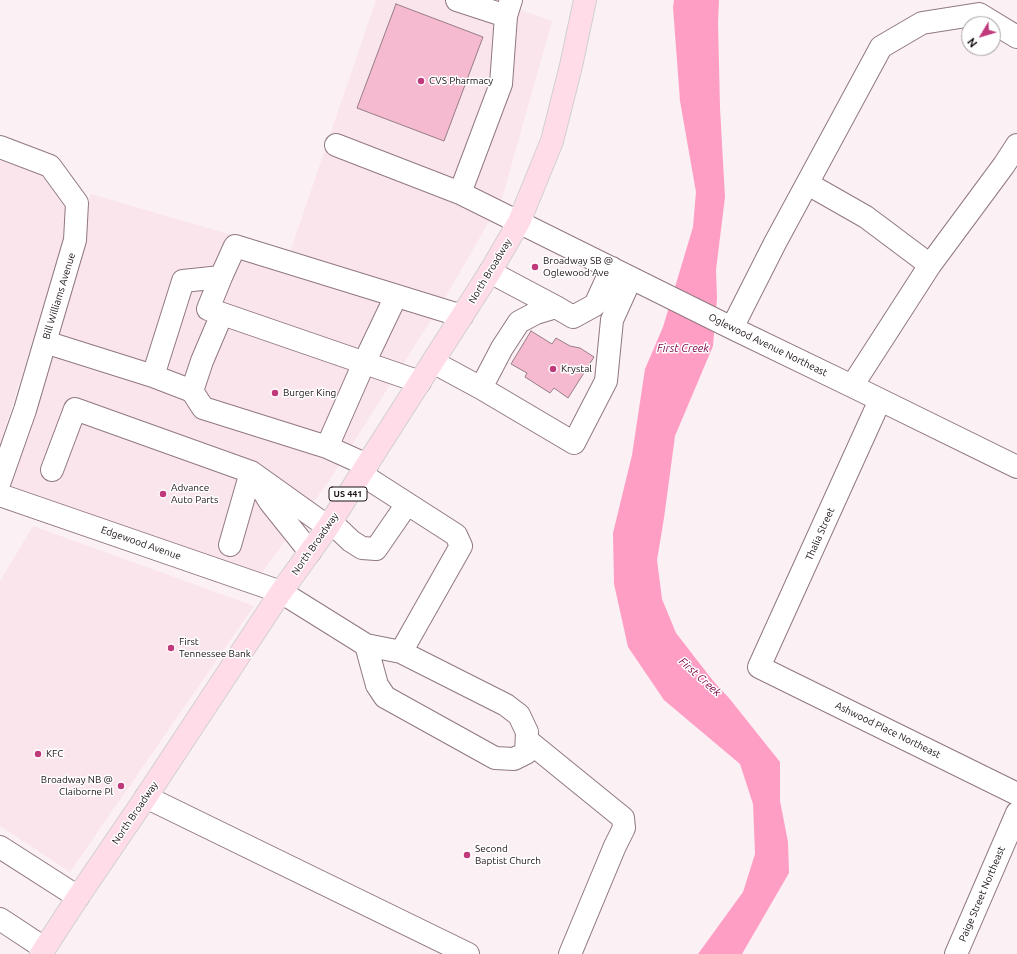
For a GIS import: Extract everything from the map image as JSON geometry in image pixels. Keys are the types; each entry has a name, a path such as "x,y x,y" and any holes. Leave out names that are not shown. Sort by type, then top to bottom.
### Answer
{"main road":[{"name":"North Broadway","path":"42,951 146,798 281,592 329,525 490,272 519,222 552,142 571,66 584,0"}],"street":[{"path":"456,0 509,8 501,84 460,193"},
{"path":"727,326 808,184 882,47 922,23 979,14 1017,37"},
{"name":"Oglewood Avenue Northeast","path":"336,145 460,193 727,326 1017,467"},
{"path":"852,386 930,265 1004,165 1017,145"},
{"name":"Bill Williams Avenue","path":"0,147 50,166 77,203 75,240 25,410 0,481"},
{"path":"808,184 866,217 930,265"},
{"path":"420,382 208,309 235,246 462,316"},
{"path":"490,272 573,317 595,305 612,268"},
{"path":"153,376 184,281 221,277"},
{"path":"433,362 481,388 574,444 606,381 612,320 631,278"},
{"path":"327,447 364,363 396,296"},
{"path":"481,388 502,348 519,322 536,313 556,307"},
{"path":"192,391 202,361 222,314"},
{"path":"45,342 153,376 192,391 203,408 327,447 364,469 407,504 456,535 461,546 401,652"},
{"name":"Thalia Street","path":"759,667 880,400"},
{"path":"52,470 75,409 251,472 329,525 351,542 362,548 376,549 407,504"},
{"path":"230,545 251,472"},
{"path":"251,472 270,502 310,552"},
{"name":"Edgewood Avenue","path":"0,495 281,592 366,645"},
{"path":"366,645 401,652 506,705 519,715 527,732 526,754 514,759 495,758 385,697 377,684 366,645"},
{"name":"Ashwood Place Northeast","path":"759,667 1017,794"},
{"path":"527,740 623,818 624,828 570,954"},
{"path":"146,798 468,954"},
{"name":"Paige Street Northeast","path":"956,954 1017,813"},
{"path":"0,847 78,897"},
{"path":"0,919 42,951"}],"shaded area":[{"path":"376,0 493,0 552,21 502,199 445,298 329,481 261,574 0,495 91,194 290,252"},
{"path":"0,159 41,175 66,209 65,239 0,444"},
{"path":"33,526 254,606 70,872 0,826 0,581"}],"water":[{"name":"First Creek","path":"674,0 719,0 718,22 720,108 725,197 716,270 717,298 713,346 675,436 657,560 662,599 676,633 780,762 780,801 788,842 789,873 742,954 698,954 743,892 755,854 753,804 740,764 664,700 628,647 614,584 613,533 632,455 645,369 663,327 693,227 696,192 680,101 673,7"}],"building":[{"path":"396,4 483,37 444,141 357,108"},
{"name":"Krystal","path":"531,331 552,344 556,338 570,346 580,348 594,357 568,398 554,388 550,393 525,377 527,373 511,364"}],"place":[{"name":"CVS Pharmacy","path":"421,81"},
{"name":"Broadway SB @ Oglewood Ave","path":"535,267"},
{"name":"Krystal","path":"553,369"},
{"name":"Burger King","path":"275,393"},
{"name":"Advance Auto Parts","path":"163,494"},
{"name":"First Tennessee Bank","path":"171,648"},
{"name":"KFC","path":"38,754"},
{"name":"Broadway NB @ Claiborne Pl","path":"121,786"},
{"name":"Second Baptist Church","path":"467,855"}]}
